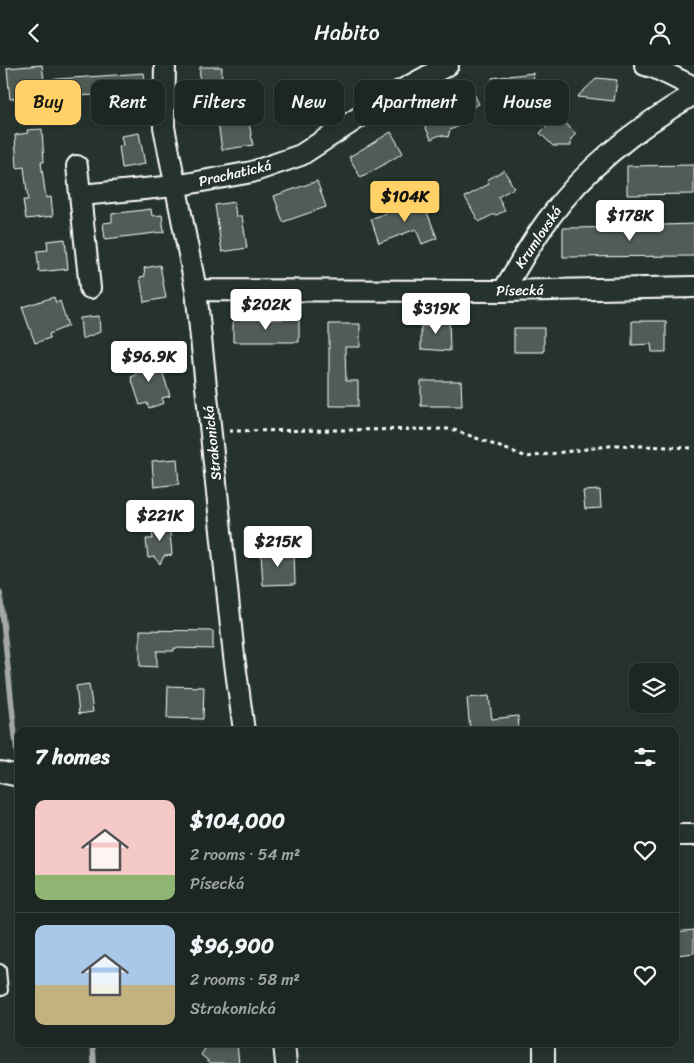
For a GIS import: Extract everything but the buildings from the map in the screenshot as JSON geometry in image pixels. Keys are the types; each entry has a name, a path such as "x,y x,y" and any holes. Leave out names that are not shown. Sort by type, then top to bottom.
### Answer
{"street":[{"name":"Strakonická","path":"165,65 164,127 196,290 234,656 243,727"},
{"name":"Prachatická","path":"175,186 252,172 301,155 398,92 448,65"},
{"path":"645,65 655,67 694,87"},
{"name":"Krumlovská","path":"503,291 549,217 584,176 626,138 661,113 694,94"},
{"path":"77,166 90,288"},
{"path":"81,195 175,186"},
{"name":"Písecká","path":"196,290 503,291 694,287"},
{"path":"0,772 15,775"},
{"path":"679,835 694,835"},
{"path":"284,1047 286,1063"},
{"path":"544,1047 544,1063"}],"lane":[{"path":"0,970 2,990"}],"path":[{"path":"210,431 452,429 526,457 616,445 694,448"}],"waterway":[{"path":"0,593 15,736"},
{"path":"93,1047 94,1063"}]}
